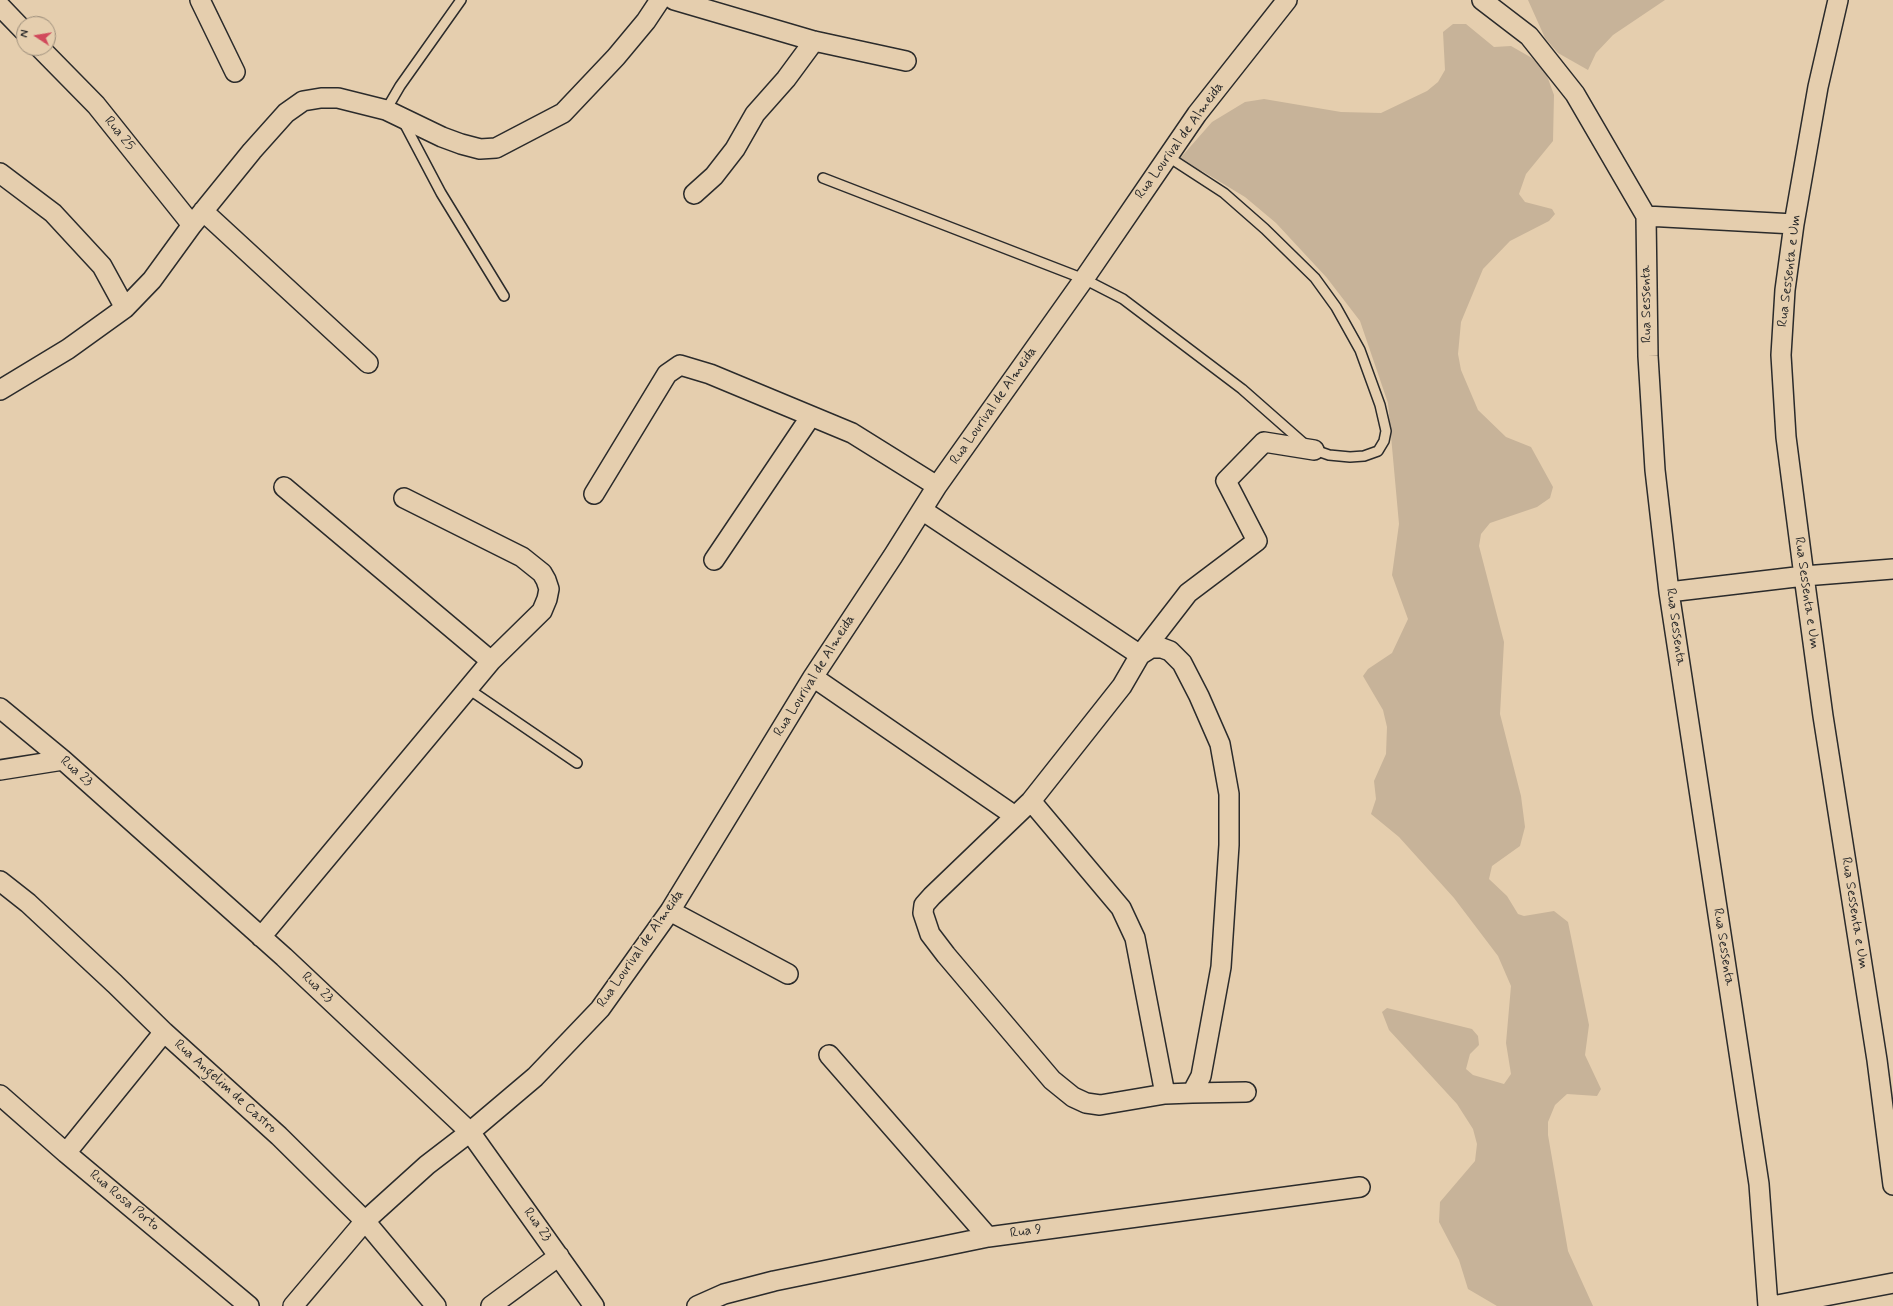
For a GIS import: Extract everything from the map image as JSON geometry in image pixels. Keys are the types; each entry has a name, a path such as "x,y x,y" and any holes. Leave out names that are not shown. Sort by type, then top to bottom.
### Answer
{"street":[{"path":"200,0 235,72"},
{"path":"0,390 68,349 125,308 152,280 197,218 252,152 286,113 303,101 321,98 338,98 394,114 442,137 461,144 480,149 496,148 563,113 616,57 646,21 660,0"},
{"path":"674,0 814,41 906,60"},
{"name":"Rua Lourival de Almeida","path":"297,1304 365,1221 427,1165 470,1132 535,1077 600,1009 670,911 813,677 937,486 1084,279 1196,114 1287,0"},
{"name":"Rua Sessenta","path":"1482,0 1529,36 1575,94 1646,216 1648,356 1654,470 1669,592 1759,1184 1768,1306"},
{"name":"Rua Sessenta e Um","path":"1838,0 1818,87 1794,224 1785,290 1781,355 1786,437 1804,576 1823,716 1877,1060 1893,1185"},
{"path":"0,6 16,23"},
{"path":"694,194 714,176 735,149 755,114 786,79 814,41"},
{"name":"Rua 25","path":"48,56 96,105 197,218 368,363"},
{"path":"0,173 54,213 102,266 125,308"},
{"path":"1646,216 1794,224"},
{"path":"594,494 667,374 680,365 710,374 852,433 937,486"},
{"path":"714,560 811,416"},
{"path":"1246,1092 1165,1094 1100,1105 1086,1103 1073,1097 1052,1080 930,934 923,913 924,905 932,896 1031,801 1114,697 1140,655 1188,593 1257,541 1226,481 1264,442 1314,450"},
{"path":"284,487 490,661"},
{"path":"261,937 490,661 542,611 549,588 542,573 522,557 404,498"},
{"path":"922,510 1140,655"},
{"path":"1669,592 1804,576 1893,569"},
{"path":"1140,655 1152,648 1162,648 1175,655 1182,663 1200,696 1220,744 1229,794 1229,845 1221,966 1202,1076 1192,1093"},
{"path":"813,677 1015,816"},
{"name":"Rua 23","path":"0,708 63,760 261,937 470,1132 560,1256 594,1306"},
{"path":"0,770 63,760"},
{"path":"1031,801 1121,908 1135,938 1165,1094"},
{"name":"Rua Angelim de Castro","path":"0,881 40,914 164,1032 279,1136 365,1221 436,1306"},
{"path":"670,911 788,974"},
{"path":"66,1153 164,1032"},
{"path":"829,1055 988,1237"},
{"name":"Rua Rosa Porto","path":"0,1095 66,1153 249,1306"},
{"name":"Rua 9","path":"697,1306 724,1294 774,1281 988,1237 1360,1187"},
{"path":"491,1306 560,1256"},
{"path":"1772,1306 1893,1284"}],"lane":[{"path":"461,0 400,86 394,114 504,296"},
{"path":"823,178 1084,279 1123,300 1242,388 1309,448 1328,454 1350,457 1364,456 1378,450 1384,441 1386,431 1380,405 1360,350 1336,307 1316,278 1224,193 1167,156"},
{"path":"467,688 577,763"}],"shaded area":[{"path":"1528,0 1665,0 1613,35 1596,53 1588,70 1558,53 1545,38"},
{"path":"1453,24 1466,24 1494,47 1511,46 1532,58 1546,73 1554,95 1553,141 1526,174 1519,194 1525,202 1552,209 1555,214 1549,221 1510,241 1483,269 1461,322 1458,354 1461,370 1478,410 1506,437 1531,447 1553,487 1550,498 1537,507 1490,523 1481,534 1479,546 1504,642 1500,714 1521,796 1525,827 1520,846 1492,866 1489,879 1507,896 1518,914 1524,916 1554,911 1568,922 1589,1025 1585,1055 1601,1089 1597,1096 1567,1094 1555,1105 1548,1122 1548,1135 1568,1251 1593,1306 1497,1306 1468,1289 1459,1260 1439,1222 1440,1202 1475,1161 1477,1144 1473,1129 1457,1104 1389,1030 1382,1012 1387,1008 1472,1029 1478,1036 1479,1045 1470,1054 1466,1069 1473,1075 1504,1084 1511,1074 1506,1043 1511,986 1498,956 1454,898 1399,837 1371,814 1376,799 1374,781 1386,754 1387,727 1383,710 1363,676 1368,669 1392,653 1408,619 1392,575 1399,524 1388,403 1360,321 1327,278 1276,223 1245,197 1202,171 1175,164 1212,122 1245,102 1264,99 1341,112 1381,113 1427,91 1438,82 1445,70 1443,32"}]}
